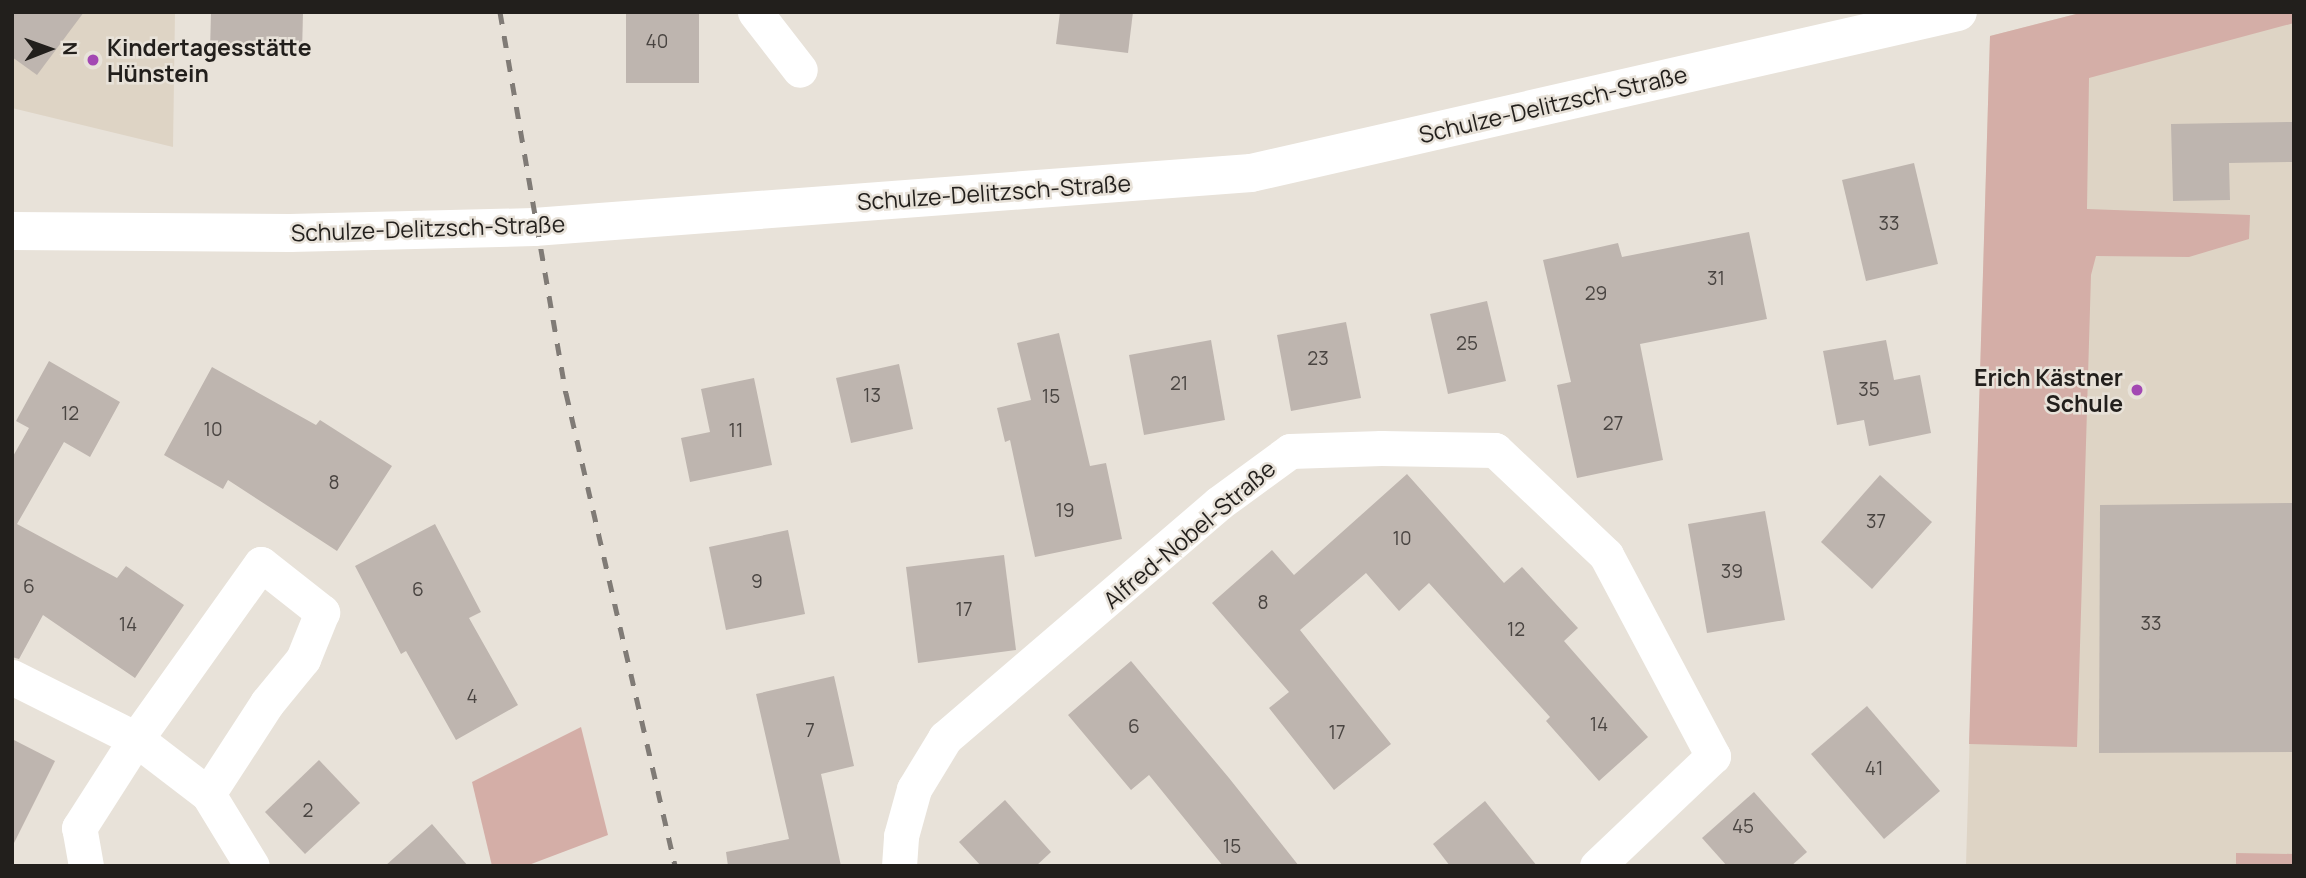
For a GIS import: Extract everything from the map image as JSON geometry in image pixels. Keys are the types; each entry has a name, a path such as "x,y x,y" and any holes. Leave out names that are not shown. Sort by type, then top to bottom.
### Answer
{"main road":[{"name":"Schulze-Delitzsch-Straße","path":"12,231 290,233 534,227 1251,173 1958,12"}],"street":[{"path":"755,12 800,70"},
{"name":"Alfred-Nobel-Straße","path":"899,866 901,836 914,789 945,738 1219,503 1290,451 1381,447 1495,450 1606,555 1713,756 1597,866"},
{"path":"86,866 79,828 136,739 261,564 322,612 303,659 267,703 208,794"},
{"path":"12,677 136,739 208,794 245,863"}],"shaded area":[{"name":"Kindertagesstätte Hünstein","path":"12,12 175,12 173,147 12,108"},
{"name":"Erich Kästner Schule","path":"2084,12 2294,12 2294,866 1966,866 1990,36"},
{"path":"2084,12 2294,12 2294,23 2089,78 2087,209 2250,215 2249,239 2189,257 2096,256 2091,275 2077,747 1969,744 1990,36"},
{"path":"581,727 608,835 526,866 492,866 472,782"},
{"path":"2236,853 2294,854 2294,866 2236,866"}],"building":[{"path":"12,12 84,12 37,75 12,57"},
{"path":"211,12 303,12 302,53 210,52"},
{"path":"626,12 699,12 699,83 626,83"},
{"path":"1060,12 1133,12 1128,53 1056,44"},
{"path":"2292,122 2292,162 2229,163 2230,200 2173,201 2171,124"},
{"path":"1914,163 1938,264 1866,281 1842,180"},
{"path":"1749,232 1767,319 1640,344 1663,460 1577,478 1557,385 1571,382 1543,260 1618,243 1622,257"},
{"path":"1487,301 1506,381 1448,394 1430,314"},
{"path":"1346,322 1361,398 1291,411 1277,335"},
{"path":"1059,333 1090,466 1106,463 1122,539 1035,557 1010,440 1005,442 997,408 1031,400 1017,343"},
{"path":"1211,340 1225,420 1144,435 1129,355"},
{"path":"1886,340 1894,380 1920,375 1931,433 1869,446 1864,420 1837,425 1823,351"},
{"path":"49,361 120,402 90,457 64,442 17,524 117,578 126,566 184,605 135,678 43,615 19,659 12,657 12,458 29,428 16,421"},
{"path":"899,364 913,429 851,443 836,378"},
{"path":"212,367 316,425 320,420 392,466 337,551 228,480 223,489 164,455"},
{"path":"754,378 772,465 690,482 681,438 710,432 701,389"},
{"path":"1407,474 1504,583 1522,567 1578,628 1564,641 1648,737 1599,781 1546,721 1550,717 1429,583 1399,611 1366,573 1300,630 1391,744 1334,790 1269,708 1289,692 1212,603 1272,550 1294,575"},
{"path":"1880,475 1932,522 1872,589 1821,542"},
{"path":"2294,503 2294,752 2099,753 2100,505"},
{"path":"1765,511 1785,620 1707,633 1688,524"},
{"path":"435,524 481,612 469,618 518,705 456,740 406,651 401,654 355,566"},
{"path":"788,530 805,614 726,630 709,547"},
{"path":"1004,555 1016,650 918,663 906,567"},
{"path":"1131,661 1299,866 1223,866 1149,775 1131,790 1068,715"},
{"path":"834,676 854,766 821,774 841,866 728,866 726,852 789,839 756,694"},
{"path":"1867,706 1940,791 1884,839 1811,754"},
{"path":"12,739 55,761 12,847"},
{"path":"319,760 360,803 305,854 265,812"},
{"path":"1754,792 1807,852 1791,866 1727,866 1702,838"},
{"path":"1005,800 1051,852 1036,866 981,866 959,842"},
{"path":"1485,801 1537,866 1450,866 1433,844"},
{"path":"432,824 468,866 385,866"}],"railway":[{"path":"500,12 566,393 675,866"}],"place":[{"name":"Kindertagesstätte Hünstein","path":"93,60"},
{"name":"Erich Kästner Schule","path":"2137,390"}]}
